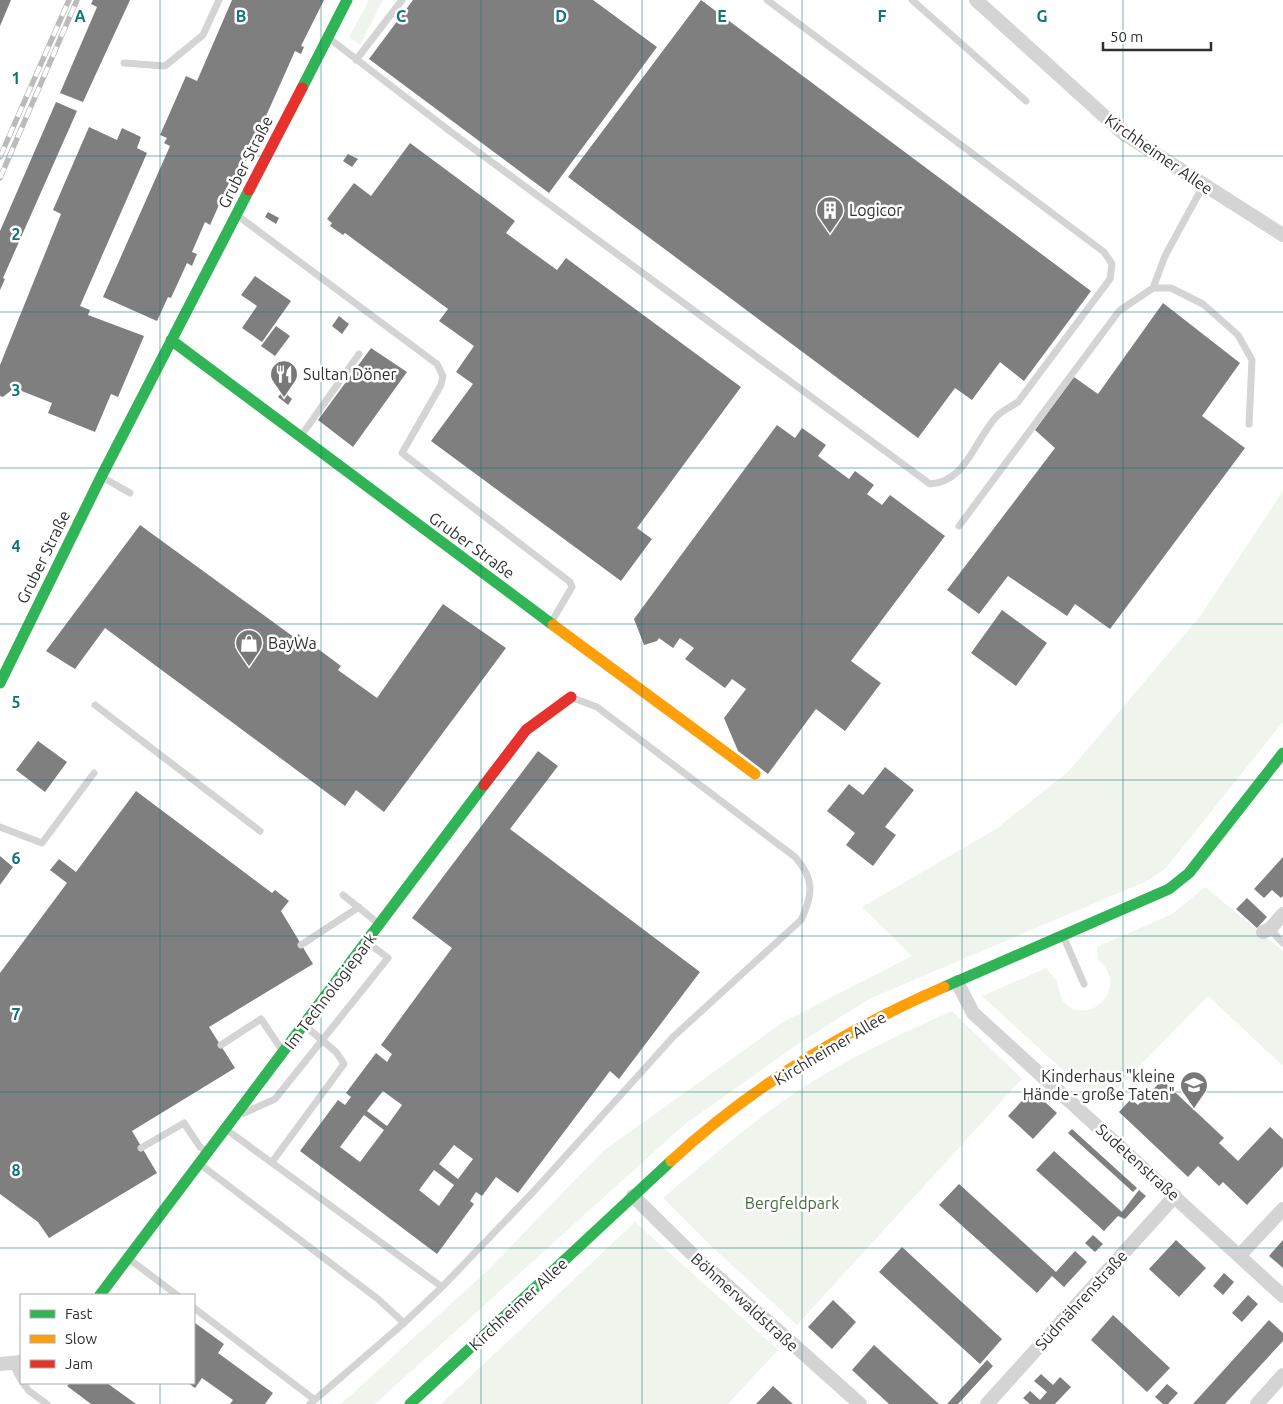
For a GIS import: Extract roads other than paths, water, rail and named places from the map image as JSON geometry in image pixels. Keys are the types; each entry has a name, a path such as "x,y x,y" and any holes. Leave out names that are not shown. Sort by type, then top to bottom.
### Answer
{"street":[{"name":"Gruber Straße","path":"0,683 102,477 347,0"},
{"name":"Kirchheimer Allee","path":"976,0 1123,133 1203,186 1283,235"},
{"name":"Gruber Straße","path":"172,340 300,438 755,774"},
{"name":"Im Technologiepark","path":"101,1294 201,1165 526,730 572,698"},
{"name":"Kirchheimer Allee","path":"410,1404 704,1132 760,1090 818,1051 864,1024 1169,889 1188,873 1283,753"},
{"path":"1266,930 1283,914"},
{"name":"Sudetenstraße","path":"957,982 972,1013 1283,1296"},
{"name":"Böhmerwaldstraße","path":"633,1196 692,1254 860,1404"},
{"name":"Südmährenstraße","path":"987,1404 1175,1196"},
{"path":"1239,1256 1283,1208"},
{"path":"1257,1404 1283,1376"}],"lane":[{"path":"124,63 165,66 203,35 219,0"},
{"path":"356,60 402,0"},
{"path":"327,38 455,135 930,484 942,484 956,475 998,415 1018,402 1110,279 1112,264 1104,252 1025,191 767,0"},
{"path":"912,0 1026,101"},
{"path":"1153,288 1165,256 1203,186"},
{"path":"236,214 437,364 443,376 441,385 402,453 570,582 572,587 550,623"},
{"path":"959,526 1119,311 1153,288 1171,288 1203,304 1238,335 1252,360 1249,424"},
{"path":"300,438 359,354"},
{"path":"102,477 130,493"},
{"path":"195,1309 312,1402 404,1323 442,1287 534,1191 673,1037 800,920 811,900 807,874 804,867 795,857 597,707 572,698"},
{"path":"95,705 260,831"},
{"path":"0,828 42,843 94,773"},
{"path":"343,895 381,924"},
{"path":"301,945 358,907"},
{"path":"1266,930 1283,943"},
{"path":"1063,937 1084,984"},
{"path":"235,1117 275,1099 388,958 366,942"},
{"path":"221,1045 261,1019 284,1052"},
{"path":"272,1162 344,1064 336,1052 304,1025"},
{"path":"142,1148 184,1123 200,1148 209,1153"},
{"path":"226,1130 442,1287"},
{"path":"201,1165 378,1299 404,1323"},
{"path":"129,1259 176,1294"},
{"path":"11,1364 20,1378"},
{"path":"24,1384 29,1391 47,1404"}],"railway":[{"path":"0,157 69,0"},
{"path":"0,178 77,0"}],"place":[{"name":"Logicor","path":"830,234"},
{"name":"Sultan Döner","path":"284,398"},
{"name":"BayWa","path":"249,667"},
{"name":"Kinderhaus \"kleine Hände - große Taten\"","path":"1194,1109"}],"park label":[{"name":"Bergfeldpark","path":"792,1203"}]}
